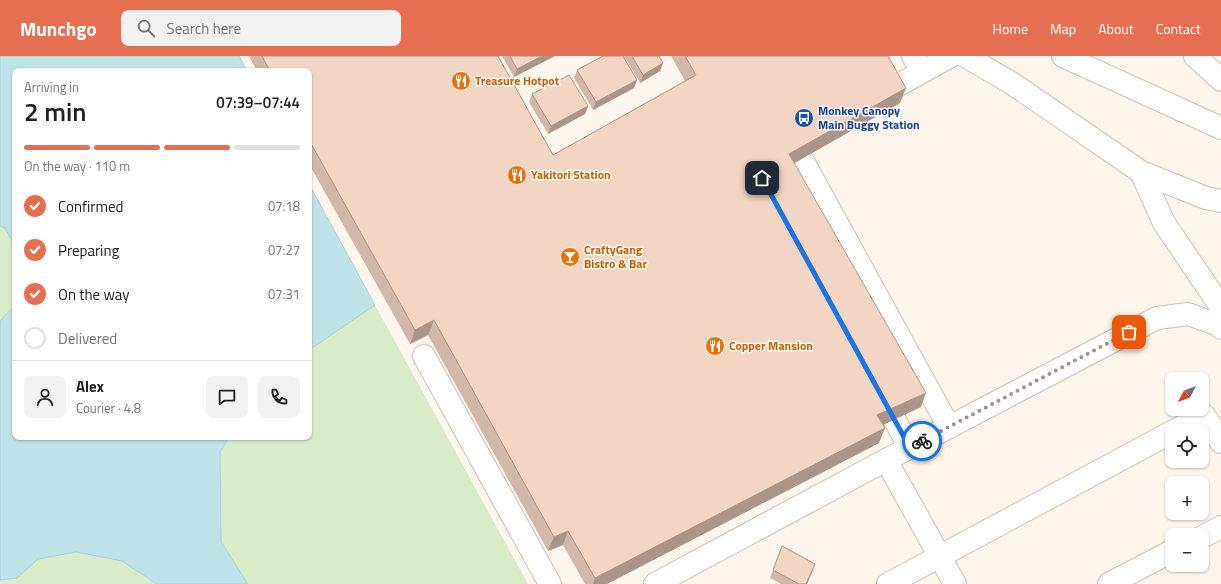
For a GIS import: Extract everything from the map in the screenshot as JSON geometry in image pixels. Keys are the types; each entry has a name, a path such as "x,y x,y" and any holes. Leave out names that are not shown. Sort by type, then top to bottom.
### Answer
{"lane":[{"path":"860,106 917,64 951,56"},
{"path":"965,56 1014,84 1140,172 1206,198 1221,201"},
{"path":"1063,56 1221,128"},
{"path":"1195,56 1221,80"},
{"path":"774,154 812,133"},
{"path":"793,143 949,427"},
{"path":"1140,172 1164,223 1221,307"},
{"path":"655,584 886,460 1157,318 1188,314 1216,324 1221,328"},
{"path":"424,356 550,584"},
{"path":"872,379 910,448"},
{"path":"1188,424 1204,415 1221,442"},
{"path":"888,584 1165,436"},
{"path":"886,460 954,584"},
{"path":"1209,533 1221,527"},
{"path":"1109,584 1165,555"}],"green space":[{"path":"0,226 5,228 12,241 12,308 0,321"},
{"path":"375,305 528,584 248,584 221,542 220,452 227,440 312,440 312,348"},
{"path":"76,552 122,561 157,584 0,584 0,580 17,578 38,559"}],"water":[{"path":"0,56 239,56 245,68 12,68 12,241 5,228 0,226"},
{"path":"312,190 375,305 312,348"},
{"path":"12,308 12,440 227,440 220,452 221,542 248,584 157,584 122,561 76,552 38,559 17,578 0,580 0,321"}],"building":[{"path":"262,56 498,56 553,155 696,75 685,56 888,56 906,88 789,154 926,393 877,415 885,428 595,578 568,531 554,537 434,320 415,330 312,145 312,68 268,68"},
{"path":"510,56 542,56 517,69"},
{"path":"603,56 623,56 637,80 596,102 577,70"},
{"path":"632,56 659,56 663,63 643,75"},
{"path":"569,75 588,106 551,126 532,94"},
{"path":"782,546 815,564 806,584 799,584 773,570"}],"way so far":[{"path":"922,441 1129,332"}],"place":[{"name":"Treasure Hotpot","path":"461,81"},
{"name":"Monkey Canopy Main Buggy Station","path":"804,118"},
{"name":"Yakitori Station","path":"517,175"},
{"name":"CraftyGang Bistro & Bar","path":"570,257"},
{"name":"Copper Mansion","path":"715,346"}],"route":[{"path":"762,178 910,448 922,441"}]}
